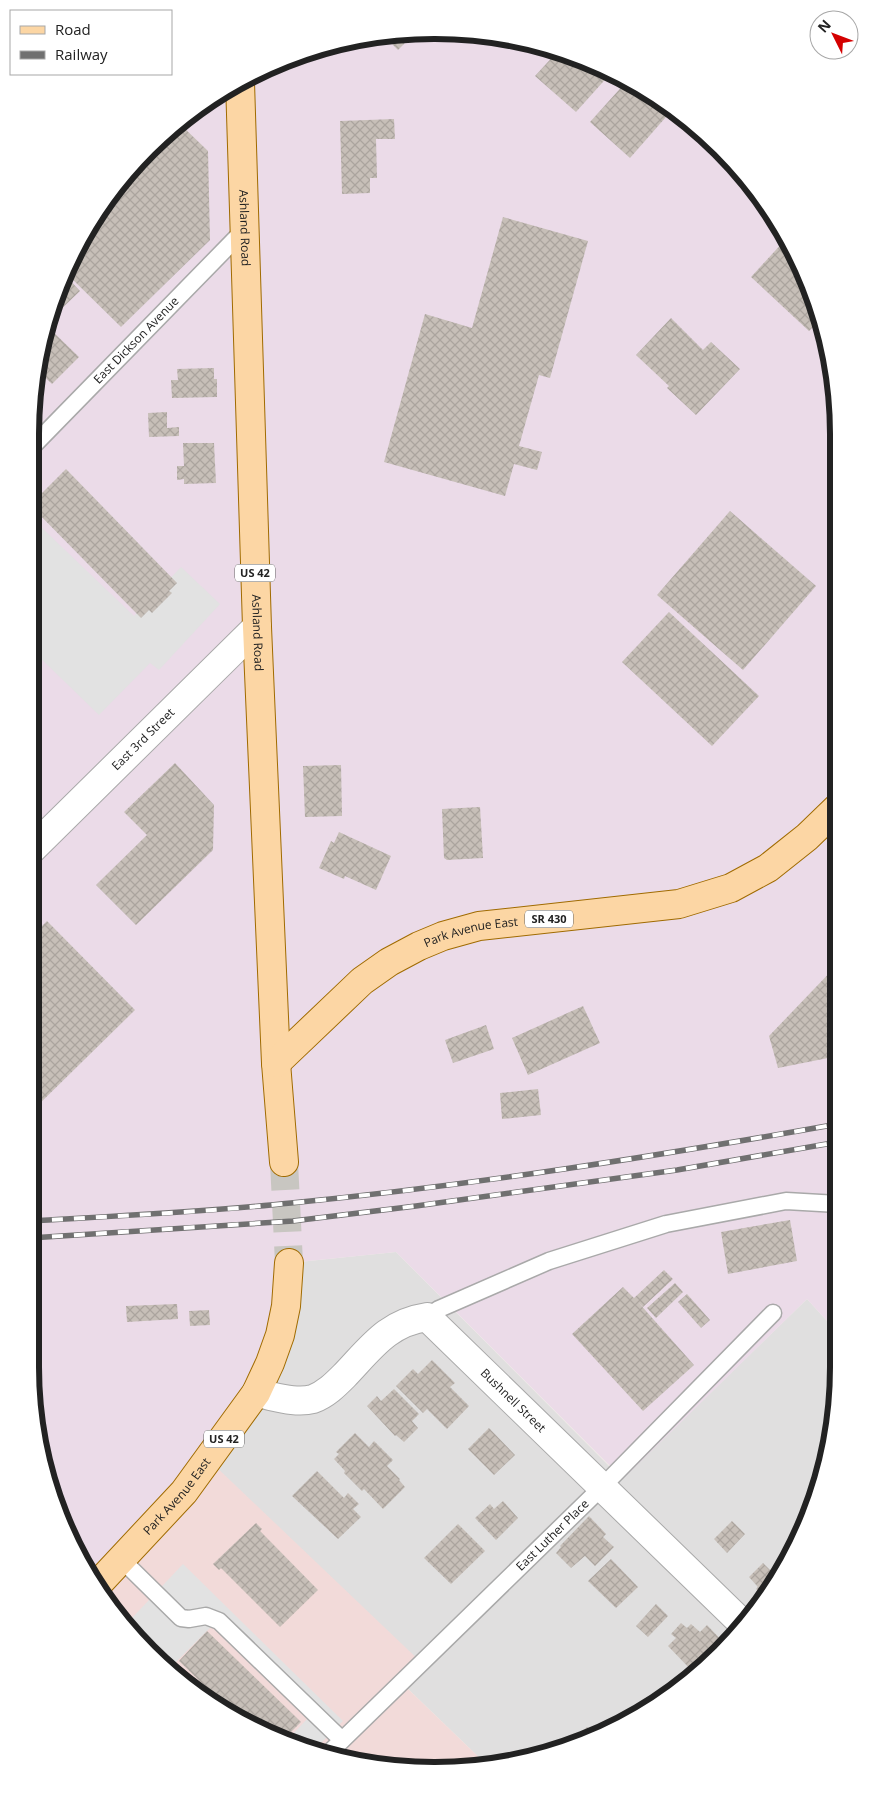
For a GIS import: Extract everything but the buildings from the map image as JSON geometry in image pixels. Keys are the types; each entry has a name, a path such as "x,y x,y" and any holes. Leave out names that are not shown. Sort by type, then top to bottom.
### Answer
{"main road":[{"name":"Ashland Road","path":"240,90 256,627 276,1063"},
{"name":"Park Avenue East","path":"276,1063 362,981 389,962 419,946 443,936 479,926 679,904 731,888 768,868 807,837 830,815"},
{"name":"US 42","path":"276,1063 284,1162"},
{"name":"Park Avenue East","path":"102,1580 184,1492 256,1393 280,1335 286,1306 289,1263"}],"street":[{"name":"East 3rd Street","path":"39,842 256,627"},
{"path":"256,1393 291,1400 312,1399 329,1391 386,1332 406,1322 427,1317"},
{"name":"Bushnell Street","path":"427,1317 738,1619"}],"lane":[{"name":"East Dickson Avenue","path":"39,440 243,231"},
{"path":"427,1317 439,1309 549,1261 666,1224 786,1201 830,1204"},
{"name":"East Luther Place","path":"333,1749 602,1487 772,1313"},
{"path":"121,1559 181,1618 189,1619 206,1616 219,1621 342,1740"}],"shaded area":[{"path":"434,39 486,42 512,46 562,60 610,80 654,105 695,137 732,174 764,215 789,259 800,283 817,332 827,383 830,434 830,1324 807,1299 623,1479 396,1252 289,1263 270,1363 101,1580 80,1542 60,1494 46,1444 40,1392 39,434 42,383 46,357 52,332 69,283 80,259 105,215 137,174 155,155 174,137 215,105 259,80 283,69 332,52 357,46 383,42"},
{"path":"40,526 134,616 181,567 220,604 159,670 150,663 99,715 39,657"},
{"path":"396,1252 622,1479 807,1299 830,1324 827,1418 817,1469 800,1518 789,1542 764,1586 732,1627 714,1646 695,1664 654,1696 610,1721 562,1741 512,1755 481,1759 406,1687 211,1462 289,1263"},
{"path":"211,1462 425,1666 406,1687 481,1759 434,1762 383,1759 357,1755 307,1741 259,1721 215,1696 174,1664 137,1627 102,1580"},
{"path":"183,1564 343,1721 319,1745 292,1735 308,1718 213,1625 175,1663 131,1619"}],"tunnel":[{"path":"284,1162 289,1263"}],"railway":[{"path":"39,1221 226,1209 429,1188 634,1158 830,1125"},
{"path":"39,1237 293,1221 677,1170 830,1143"}]}
